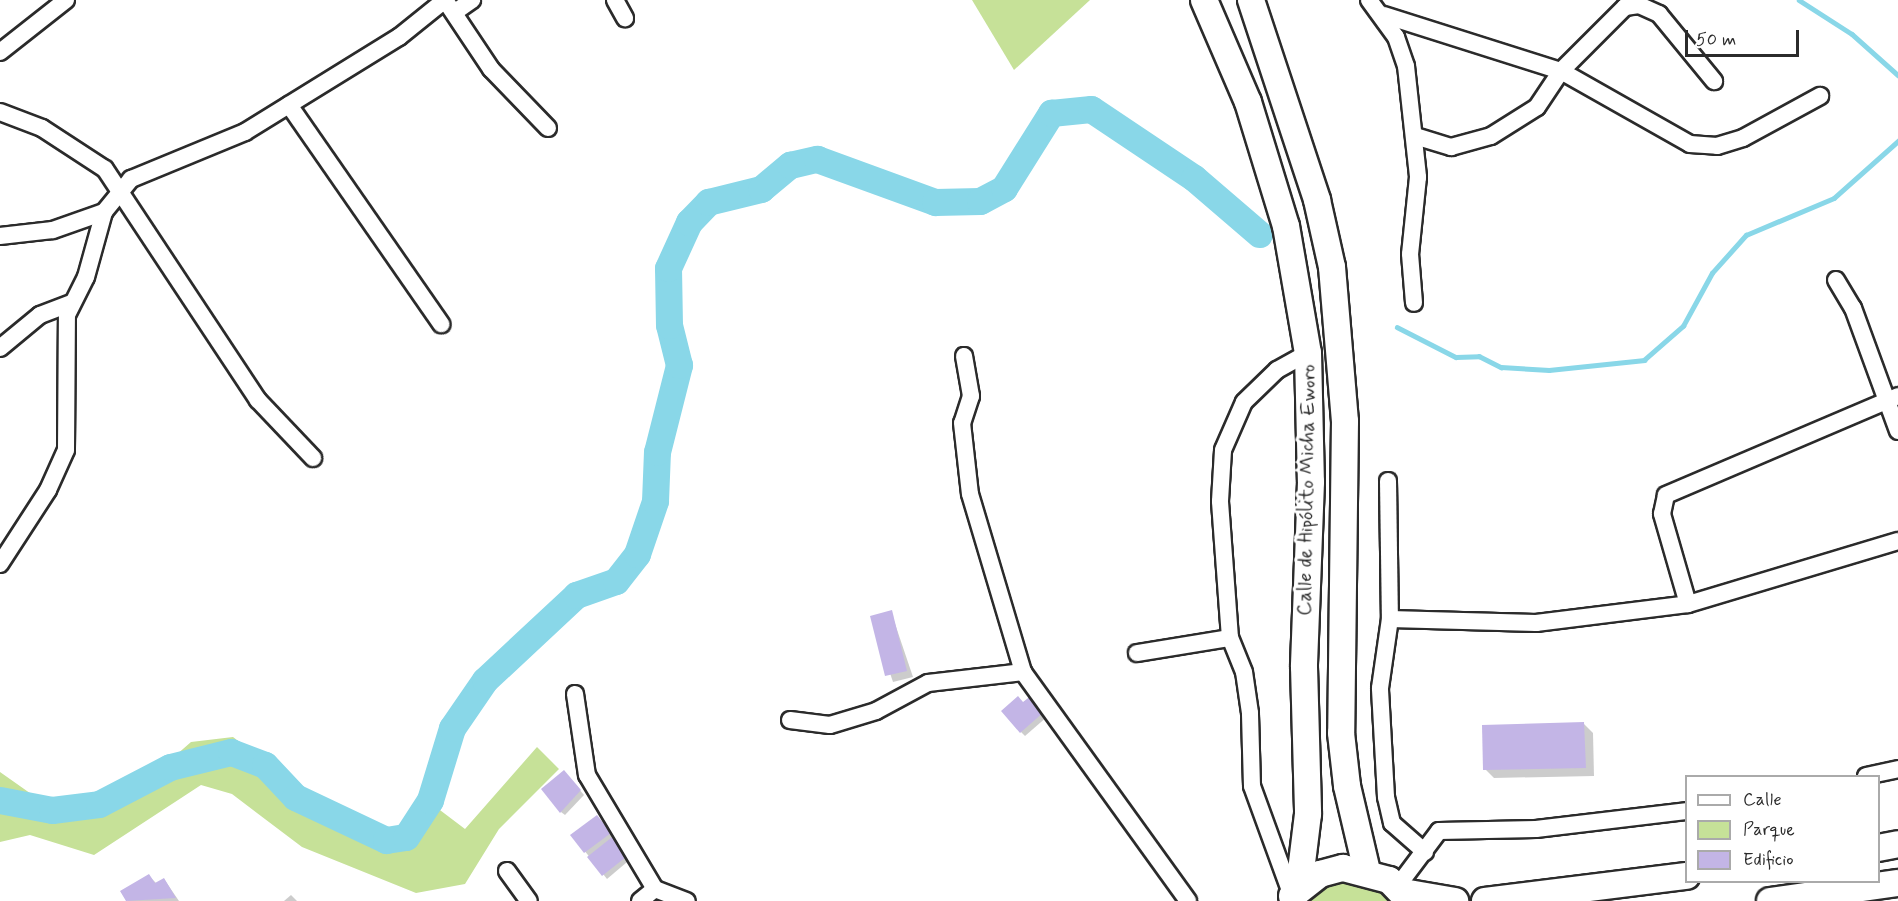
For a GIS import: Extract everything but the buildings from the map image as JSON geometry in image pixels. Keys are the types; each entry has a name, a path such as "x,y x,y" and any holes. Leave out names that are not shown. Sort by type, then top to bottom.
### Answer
{"main road":[{"name":"Calle de Hipólito Micha Eworo","path":"1204,0 1248,102 1286,226 1308,353 1311,482 1304,667 1308,814 1293,895"},
{"name":"Calle de Hipólito Micha Eworo","path":"1251,0 1317,200 1332,267 1345,421 1341,733 1347,786 1367,871"},
{"path":"1880,848 1898,844"},
{"path":"1293,895 1343,868 1367,871 1403,893 1455,901"},
{"path":"1485,901 1685,876"},
{"path":"1770,901 1898,883"}],"street":[{"path":"4,43 66,0"},
{"path":"0,564 48,490 66,450 70,364 65,325 71,303 89,269 104,212 121,190 143,170 219,144 289,105 399,37 445,0 491,69 548,128"},
{"path":"455,12 472,0"},
{"path":"615,0 625,18"},
{"path":"1369,0 1383,15 1406,66 1416,136 1418,177 1410,254 1414,303"},
{"path":"1416,136 1451,147 1491,136 1538,107 1561,71 1625,6 1639,5 1659,14 1714,81"},
{"path":"1383,15 1561,71 1690,144 1717,147 1743,138 1820,96"},
{"path":"289,105 441,324"},
{"path":"0,112 85,153 121,190 258,400 313,458"},
{"path":"0,236 53,231 104,212"},
{"path":"1836,280 1853,308 1892,399 1898,431"},
{"path":"0,348 40,315 71,303"},
{"path":"1293,895 1252,786 1250,713 1244,672 1230,638 1220,543 1223,450 1244,402 1277,370 1308,353"},
{"path":"964,356 971,396 962,423 970,494 1023,672 1188,901"},
{"path":"1688,604 1662,514 1666,495 1892,399"},
{"path":"1388,481 1390,619 1380,688 1386,797 1392,823 1425,852"},
{"path":"1390,619 1536,622 1688,604 1898,541"},
{"path":"1137,653 1230,638"},
{"path":"789,720 830,725 876,711 928,683 1023,672"},
{"path":"575,694 587,775 655,889 687,901"},
{"path":"1874,775 1898,769"},
{"path":"1403,893 1439,831 1451,828 1536,829 1685,811"},
{"path":"507,871 530,901"},
{"path":"640,901 655,889"}],"green space":[{"path":"972,0 1090,0 1014,70"},
{"path":"233,737 375,845 398,838 428,801 465,829 537,747 559,769 499,829 465,884 416,893 302,847 232,794 201,785 94,855 30,835 0,842 0,772 44,803 96,806 144,783 191,742"},
{"path":"1346,881 1381,890 1395,901 1305,901 1320,889"}],"waterway":[{"path":"1799,0 1852,34 1898,75"},
{"path":"0,800 52,810 99,804 170,767 231,752 265,765 295,797 386,840 406,837 430,800 452,728 485,680 576,595 616,581 637,554 655,501 657,452 679,365 669,325 668,268 689,222 708,202 761,189 790,165 817,159 935,202 980,201 1004,188 1051,113 1091,109 1194,178 1259,234"},
{"path":"1397,327 1456,357 1479,356 1501,367 1549,370 1644,360 1683,326 1712,273 1746,235 1834,198 1898,141"}]}
